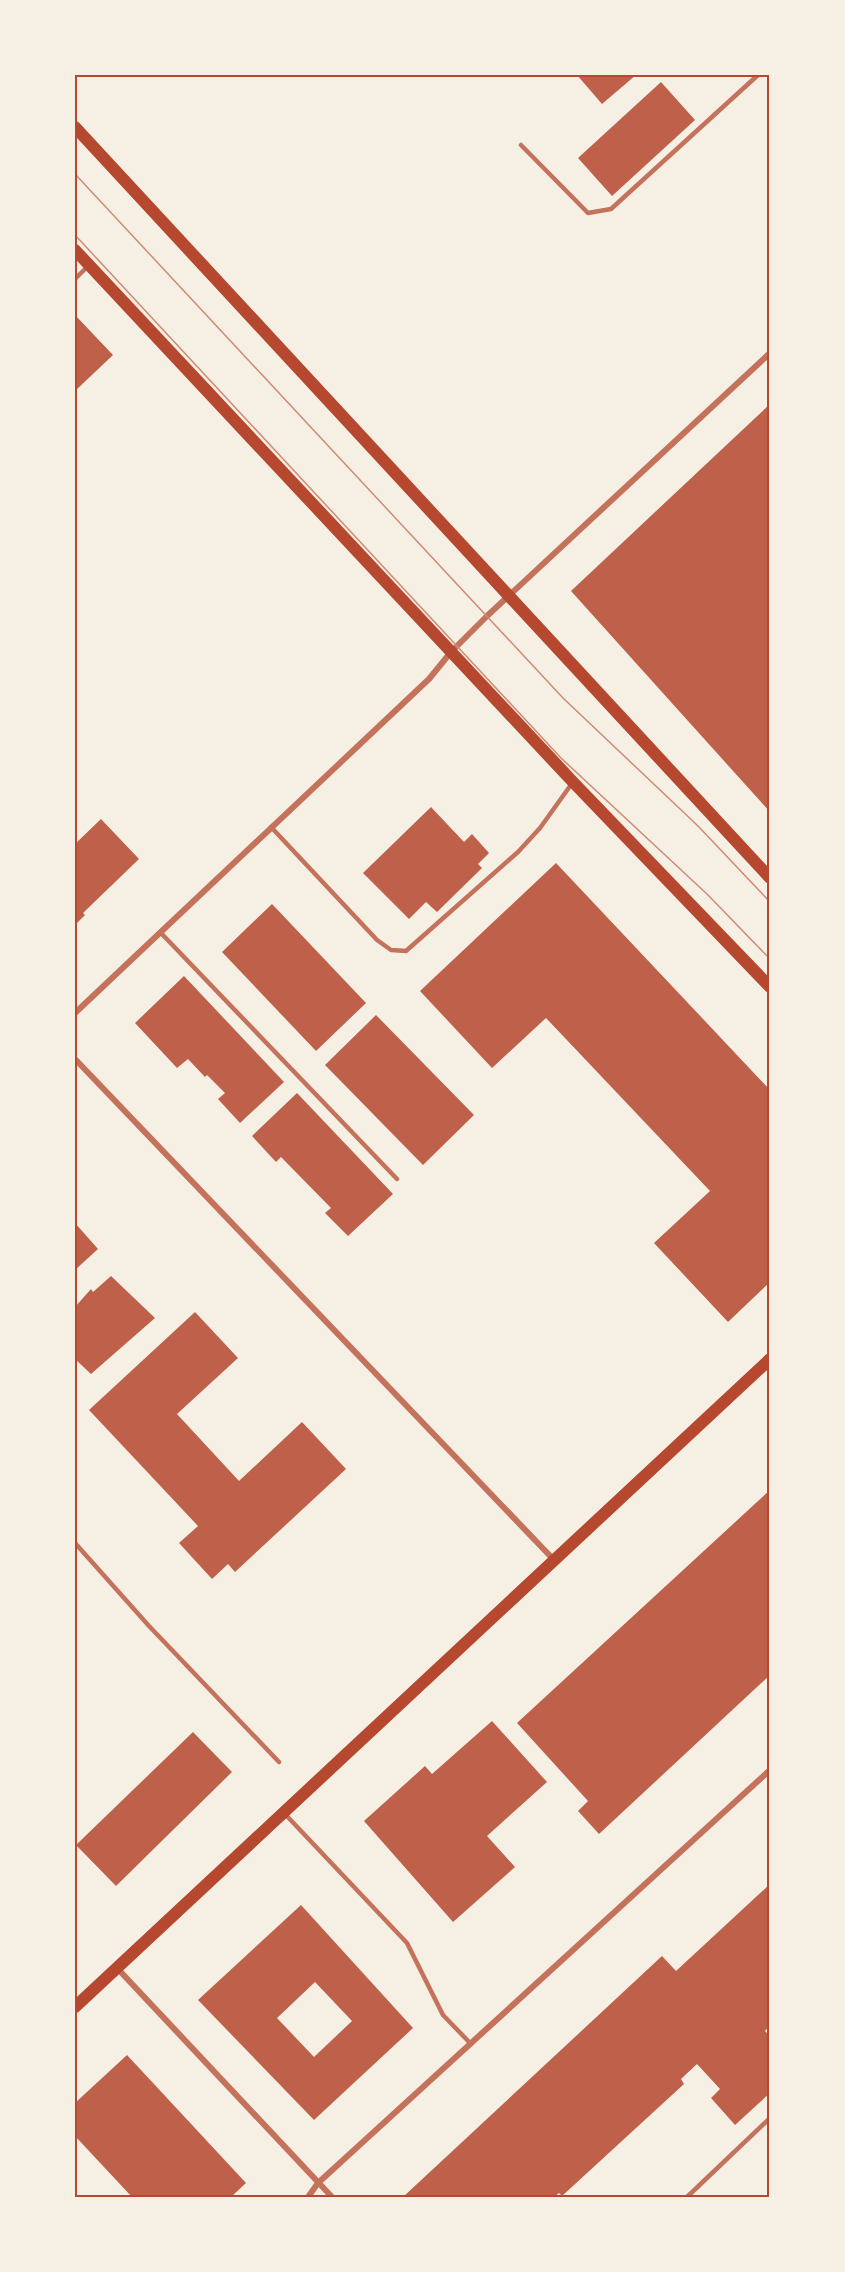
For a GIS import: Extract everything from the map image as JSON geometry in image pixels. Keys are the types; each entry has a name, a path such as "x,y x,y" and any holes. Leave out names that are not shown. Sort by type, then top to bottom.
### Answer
{"main road":[{"path":"75,127 770,878"},
{"path":"75,250 573,782 770,987"},
{"path":"76,2004 770,1359"}],"street":[{"path":"75,1013 429,679 451,652 770,353"},
{"path":"75,1059 554,1560"},
{"path":"308,2197 318,2182 471,2045 770,1770"},
{"path":"117,1968 332,2197"}],"lane":[{"path":"521,145 588,213 611,209 758,75"},
{"path":"75,279 89,266"},
{"path":"271,827 377,940 391,950 406,951 518,852 540,828 573,782"},
{"path":"160,932 398,1179"},
{"path":"75,1543 149,1626 279,1762"},
{"path":"284,1813 407,1943 442,2015 471,2045"},
{"path":"690,2196 770,2118"}],"building":[{"path":"577,75 636,75 602,104"},
{"path":"661,82 695,120 612,196 578,158"},
{"path":"75,315 113,355 75,391"},
{"path":"770,404 770,812 571,591"},
{"path":"431,807 464,842 472,834 489,853 478,864 482,868 437,912 426,902 409,919 363,873"},
{"path":"101,819 139,859 83,913 85,915 75,925 75,844"},
{"path":"556,863 770,1090 770,1282 728,1322 654,1243 710,1191 546,1018 492,1068 420,991"},
{"path":"272,904 366,1003 316,1051 222,952"},
{"path":"184,976 284,1082 240,1123 218,1099 225,1093 207,1075 205,1077 188,1059 177,1068 135,1023"},
{"path":"376,1015 474,1115 423,1165 325,1065"},
{"path":"297,1093 393,1194 348,1236 325,1213 331,1208 281,1157 276,1162 252,1136"},
{"path":"75,1223 98,1249 75,1270"},
{"path":"111,1276 155,1318 91,1374 75,1359 75,1307 91,1289 93,1292"},
{"path":"195,1312 238,1358 177,1414 239,1481 302,1422 346,1469 235,1572 228,1564 212,1579 179,1543 198,1526 89,1410"},
{"path":"770,1490 770,1675 599,1834 578,1811 588,1801 517,1723"},
{"path":"492,1721 547,1782 487,1836 515,1867 453,1922 364,1821 425,1766 432,1774"},
{"path":"193,1732 232,1772 116,1886 76,1845"},
{"path":"770,1884 770,2025 765,2031 770,2036 770,2093 735,2125 711,2098 720,2089 697,2064 681,2079 684,2084 562,2196 559,2193 554,2197 403,2197 662,1956 676,1971"},
{"path":"301,1905 413,2028 314,2120 198,2000","holes":["315,1982 352,2021 314,2057 277,2018"]},
{"path":"127,2055 246,2183 231,2197 132,2197 75,2136 75,2103"}],"tram line":[{"path":"75,174 563,698 698,826 770,902"},
{"path":"75,235 561,758 708,895 770,959"}]}
